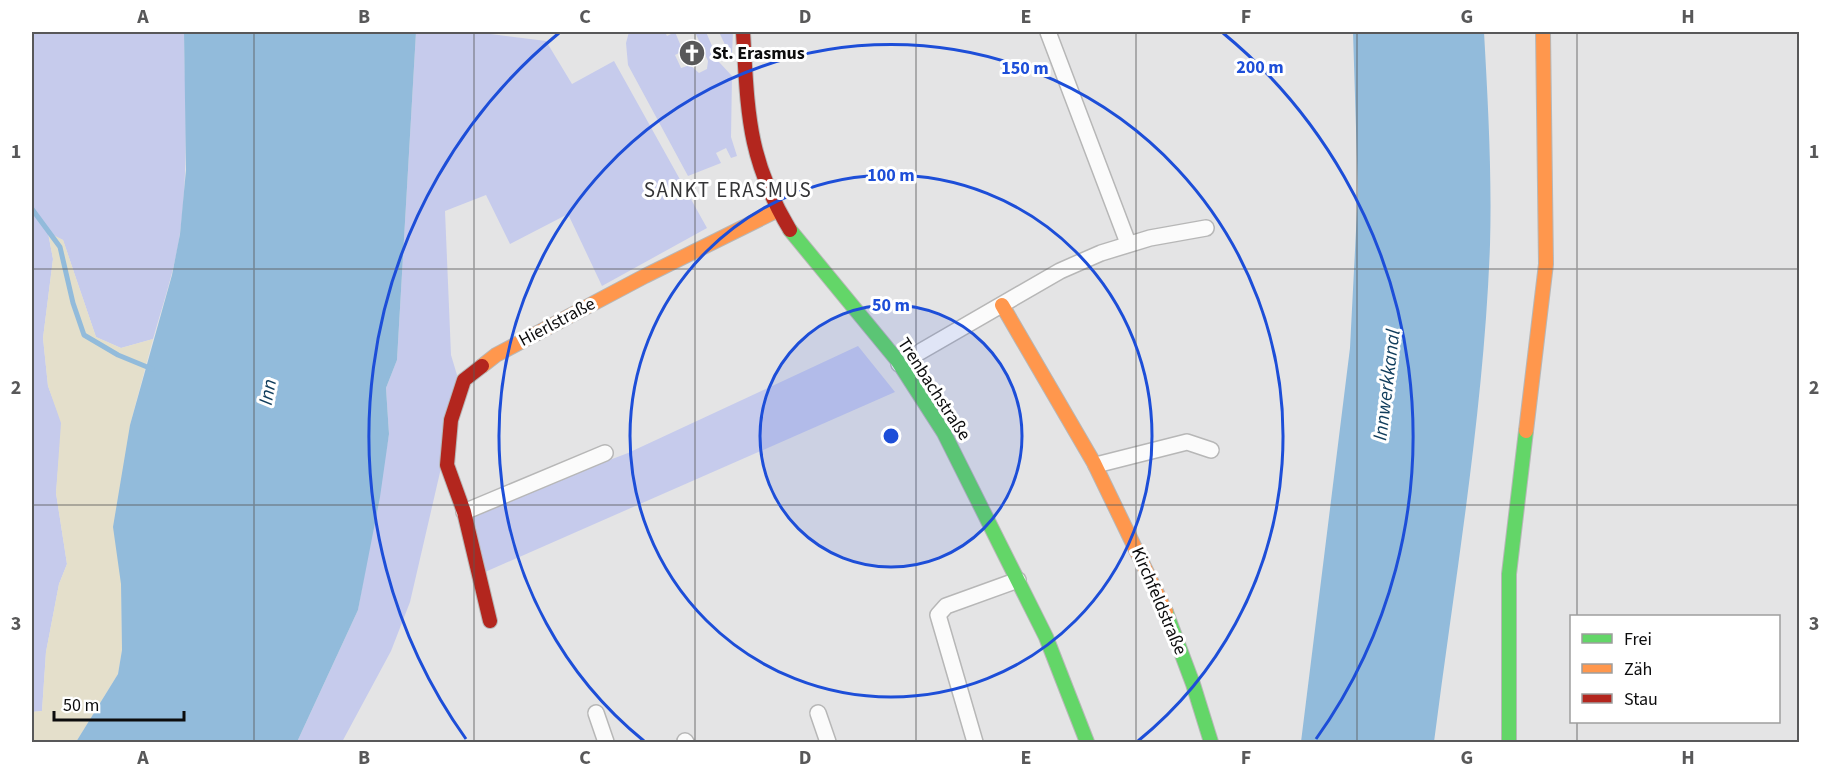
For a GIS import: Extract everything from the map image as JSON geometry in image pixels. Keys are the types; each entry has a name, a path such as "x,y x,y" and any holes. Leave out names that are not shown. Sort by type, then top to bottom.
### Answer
{"street":[{"name":"Trenbachstraße","path":"743,32 755,154 778,210 800,244 899,364 915,387 976,493 1053,651 1087,742"},
{"path":"1048,32 1128,243"},
{"path":"1509,742 1507,623 1509,574 1546,264 1547,188 1543,32"},
{"name":"Hierlstraße","path":"490,621 464,512 447,465 448,439 458,393 464,380 476,368 645,276 778,210"},
{"path":"899,364 1060,271 1128,243 1206,228"},
{"name":"Kirchfeldstraße","path":"1002,305 1096,465 1178,641 1211,742"},
{"path":"1096,465 1187,442 1211,450"},
{"path":"464,512 605,453"},
{"path":"975,742 939,626 938,615 946,606 1018,580"},
{"path":"596,713 606,742"},
{"path":"818,713 828,742"}],"shaded area":[{"path":"32,32 184,32 186,132 185,183 178,246 153,339 121,348 96,337 63,240 48,233 53,259 43,338 48,386 62,423 56,493 67,564 59,584 46,652 42,711 32,712"},
{"path":"416,32 475,32 546,41 572,84 614,61 707,228 602,286 568,214 510,244 486,195 445,211 451,355 457,375 441,468 410,602 391,651 342,742 297,742 358,610 389,434 386,388 397,360"},
{"path":"629,32 665,32 667,36 675,32 683,51 675,55 681,68 690,65 699,73 707,69 708,61 695,32 706,32 719,62 732,76 731,137 737,156 731,158 726,148 716,153 721,163 688,176 628,65 626,43"},
{"path":"719,32 733,32 732,53 728,51"},
{"path":"858,346 895,392 485,572 467,514 628,453"}],"sand":[{"path":"48,232 63,240 96,337 121,348 153,339 130,425 121,584 122,650 118,674 76,742 32,742 32,712 42,711 46,652 59,584 67,564 56,493 61,423 48,386 43,338 53,259"}],"water":[{"name":"Inn","path":"184,32 416,32 397,360 386,388 389,434 380,497 358,610 297,742 76,742 118,674 122,650 121,584 113,527 130,425 172,275 180,234 186,170"},
{"name":"Innwerkkanal","path":"1353,32 1484,32 1490,192 1487,307 1475,432 1434,742 1301,742 1350,348 1358,192"}],"waterway":[{"path":"32,209 60,247 73,303 84,335 118,355 152,369"}],"traffic: fast":[{"path":"790,230 897,360 944,433 1046,637 1087,742"},
{"path":"1509,742 1509,574 1526,431"},
{"path":"1166,612 1193,684 1211,742"}],"traffic: slow":[{"path":"1526,431 1546,264 1543,32"},
{"path":"482,366 496,355 645,276 778,210"},
{"path":"1002,305 1094,463 1166,612"}],"traffic: jam":[{"path":"743,32 746,87 752,134 765,180 790,230"},
{"path":"482,366 464,380 451,420 447,465 464,512 490,621"}],"place":[{"name":"St. Erasmus","path":"692,53"}],"district":[{"name":"SANKT ERASMUS","path":"728,190"}]}
